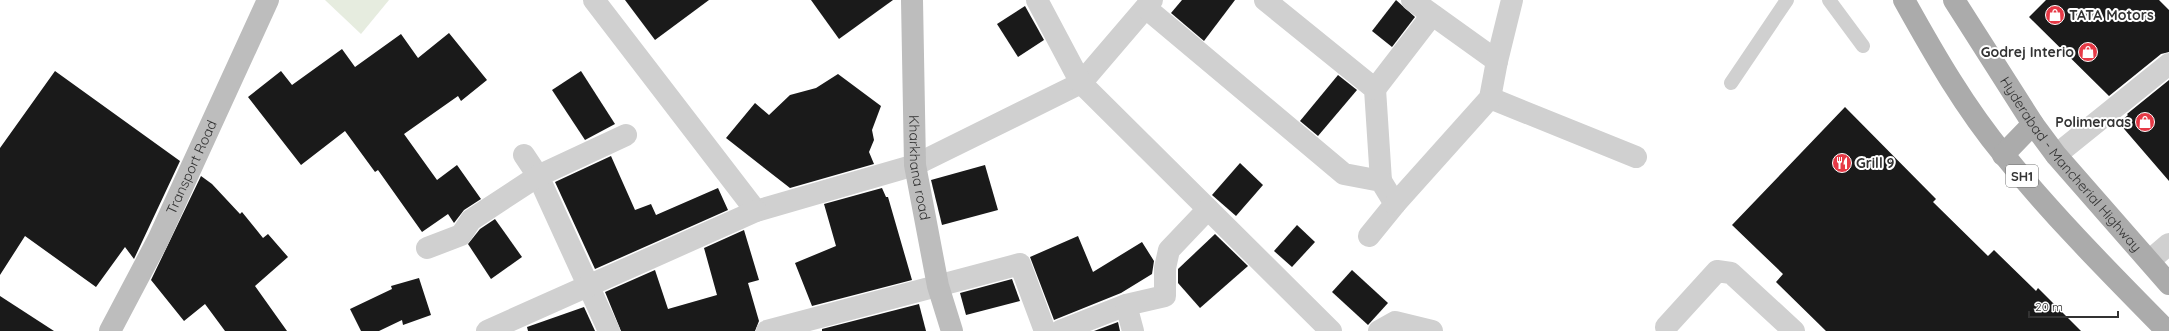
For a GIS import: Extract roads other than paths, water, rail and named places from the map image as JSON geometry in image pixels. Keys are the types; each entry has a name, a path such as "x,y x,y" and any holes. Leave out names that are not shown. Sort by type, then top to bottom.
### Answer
{"main road":[{"name":"SH1","path":"1904,0 1934,55 1975,117 2004,155 2075,236 2166,331"},
{"name":"Hyderabad - Mancherial Highway","path":"1954,0 2033,124 2056,155 2169,284"},
{"path":"2004,155 2033,124"}],"street":[{"name":"Transport Road","path":"110,331 158,240 268,0"},
{"path":"594,0 756,211"},
{"name":"Kharkhana road","path":"912,0 915,165 938,286 952,331"},
{"path":"1037,0 1081,83 1331,331"},
{"path":"1265,0 1375,89"},
{"path":"1412,0 1497,61"},
{"path":"1370,236 1395,204 1490,98 1497,61 1512,0"},
{"path":"487,331 756,211 915,165 1081,83 1149,4 1344,174 1381,182"},
{"path":"1395,204 1381,182 1375,89 1432,15"},
{"path":"2056,155 2169,64"},
{"path":"1490,98 1636,157"},
{"path":"427,248 461,235 471,220 538,176 626,135"},
{"path":"524,155 538,176 590,286 609,331"},
{"path":"1060,331 1126,305 1165,296 1165,268 1169,250 1208,209"},
{"path":"2149,261 2169,244"},
{"path":"767,331 1020,264 1045,331"},
{"path":"1666,327 1707,280 1717,271 1723,271 1732,273 1794,331"},
{"path":"1126,305 1133,331"},
{"path":"1379,331 1395,322 1432,331"}],"lane":[{"path":"1731,83 1787,0"},
{"path":"1829,0 1863,46"}],"place":[{"name":"TATA Motors","path":"2055,15"},
{"name":"Godrej Interio","path":"2088,52"},
{"name":"Polimeraas","path":"2145,122"},
{"name":"Grill 9","path":"1842,163"}]}
